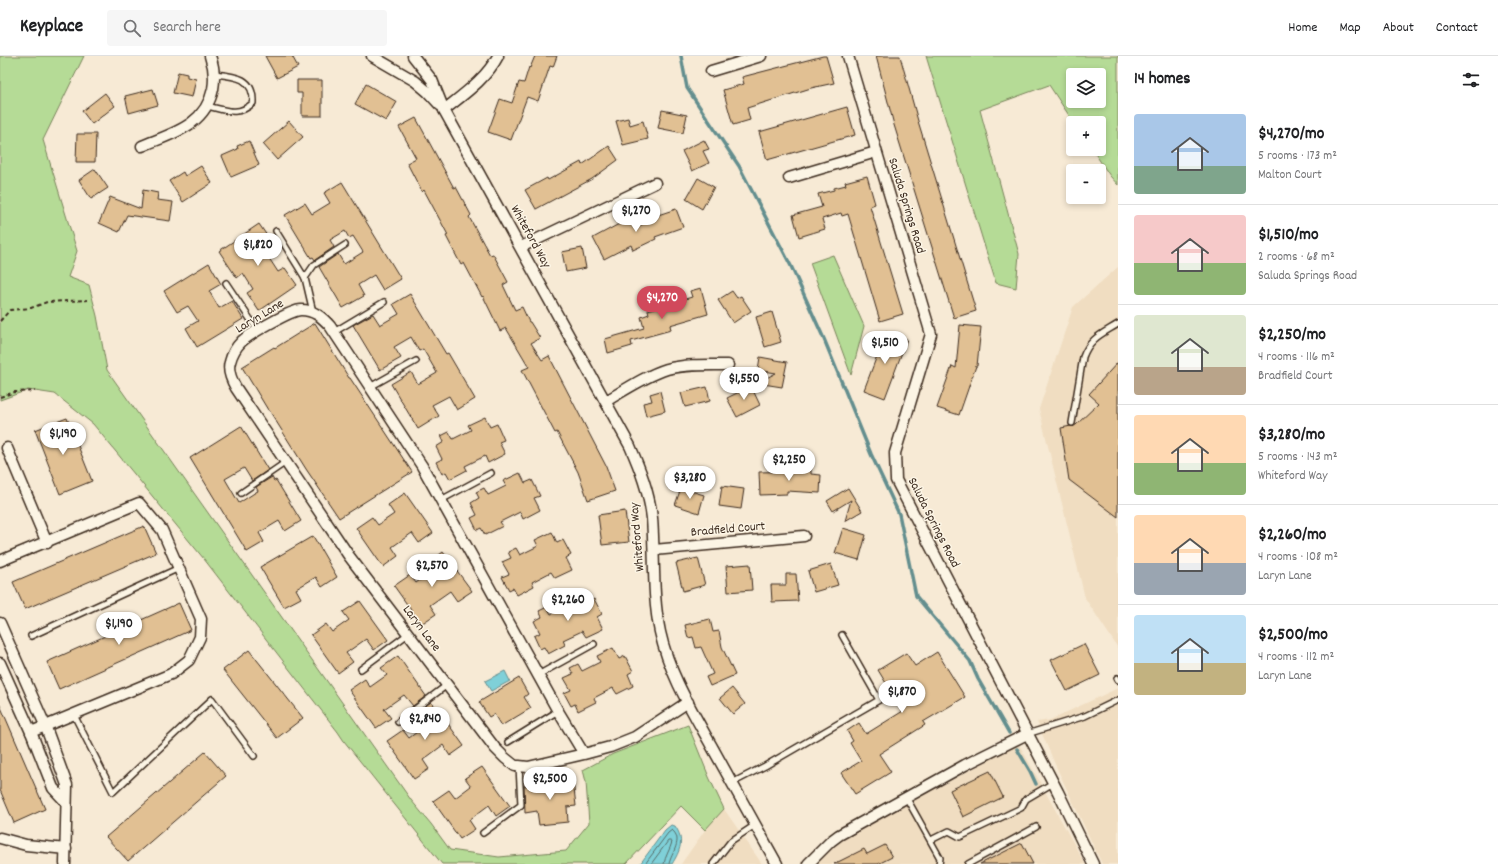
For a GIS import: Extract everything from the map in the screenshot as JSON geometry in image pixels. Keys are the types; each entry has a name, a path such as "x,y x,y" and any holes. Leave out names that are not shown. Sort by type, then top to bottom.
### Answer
{"street":[{"path":"142,146 192,124 201,116 211,100 215,80 210,56"},
{"name":"Whiteford Way","path":"372,56 415,81 428,92 444,110"},
{"name":"Whiteford Way","path":"413,56 432,80 444,110 606,400 630,446 646,486 652,516 656,603 660,633 674,675 777,864"},
{"path":"444,110 474,86 490,68 498,56"},
{"path":"711,71 761,56"},
{"name":"Saluda Springs Road","path":"848,56 931,334 895,453 896,480 1094,864"},
{"path":"789,178 876,152"},
{"path":"521,247 655,183"},
{"name":"Laryn Lane","path":"313,312 301,310 291,312 242,341 234,350 229,364 230,375 236,388 349,556 495,748 515,766 519,766"},
{"path":"313,312 322,317 334,332 422,466 558,711 584,754"},
{"path":"606,400 654,374 667,369 678,367 728,365"},
{"path":"7,448 47,543"},
{"path":"0,561 47,543 139,503 162,530 200,619 200,637 189,660 171,674 31,732"},
{"name":"Bradfield Court","path":"654,550 804,536"},
{"path":"0,623 45,725 67,785 65,864"},
{"path":"0,663 31,732 53,788 66,802"},
{"path":"519,766 528,767 610,747 635,737 688,702"},
{"path":"808,864 830,841 839,835 965,765 1028,734"},
{"path":"0,838 26,846 66,849"}],"lane":[{"path":"207,106 235,112 246,109 253,103 253,95 250,86 243,79 214,74"},
{"path":"276,231 305,278 313,312"},
{"path":"305,278 314,265 345,245"},
{"path":"226,284 258,332"},
{"path":"334,332 384,302"},
{"path":"1072,423 1086,347 1099,335 1118,324"},
{"path":"370,387 416,361"},
{"path":"241,493 286,462"},
{"path":"441,500 491,473"},
{"path":"32,636 179,568"},
{"path":"361,669 408,634"},
{"path":"732,783 765,766 879,700 842,635"},
{"path":"538,675 594,644"},
{"path":"398,722 447,685"},
{"path":"74,715 113,792 212,699 254,756"},
{"path":"1028,734 1084,716 1118,700"},
{"path":"508,742 558,711"},
{"path":"482,832 521,805 519,766"},
{"path":"931,840 949,831 960,837 1021,808 1026,799 1053,783"},
{"path":"906,797 940,858 939,864"},
{"path":"713,864 731,841 755,825"},
{"path":"968,864 1036,827"}],"path":[{"path":"0,321 10,310 31,308 47,302 88,300"},
{"path":"0,397 15,392 35,391"}],"shaded area":[{"path":"1118,267 1118,648 1085,598 1039,409 1073,307"},
{"path":"1118,688 1118,864 1102,864 1037,722 1050,720"},
{"path":"1019,744 1085,864 817,864 840,840"},
{"path":"724,809 762,864 681,864 705,830"}],"green space":[{"path":"0,56 84,56 43,140 77,251 68,277 89,285 97,316 107,370 411,800 450,850 499,857 566,851 589,823 586,782 583,770 613,754 688,725 724,809 705,830 681,806 626,864 442,864 344,741 204,559 93,424 55,394 28,390 0,400"},
{"path":"926,56 1118,56 1118,185 1106,170 1106,164 1102,164 1097,156 1106,156 1106,116 1069,116 1049,85 980,110 1019,254 1016,288 996,283"},
{"path":"833,255 864,326 851,375 810,263"}],"water":[{"path":"505,671 510,681 491,691 485,681"},
{"path":"671,825 675,826 681,841 679,850 672,864 640,864 665,830"}],"building":[{"path":"265,56 292,56 298,67 277,78"},
{"path":"535,56 557,56 553,67 550,66 538,101 527,97 511,140 488,132 500,99 512,103 519,82 524,83 529,67 530,68"},
{"path":"826,56 834,83 811,88 747,108 750,120 733,125 723,90 744,84 742,77"},
{"path":"876,56 900,56 918,121 976,311 954,318 894,125"},
{"path":"178,72 187,74 187,77 196,79 192,97 173,93"},
{"path":"297,80 322,80 322,116 302,116 302,93 297,93"},
{"path":"366,84 397,102 386,121 355,104"},
{"path":"153,89 158,105 129,113 125,96"},
{"path":"105,93 115,106 92,124 82,111"},
{"path":"847,107 855,135 767,160 759,132"},
{"path":"662,110 687,115 683,133 658,128"},
{"path":"416,118 454,188 456,187 471,215 469,217 490,255 493,254 508,282 503,285 515,310 522,307 529,322 540,338 531,343 542,360 549,356 606,466 615,491 588,500 578,472 557,432 555,433 522,370 529,367 506,328 500,331 483,296 482,297 464,263 461,265 446,236 448,235 424,190 422,192 407,163 416,158 399,127"},
{"path":"628,118 630,125 643,121 648,139 623,145 616,121"},
{"path":"289,121 303,137 277,160 263,144"},
{"path":"77,134 96,134 95,162 76,162"},
{"path":"704,140 709,149 703,151 709,163 692,171 682,151"},
{"path":"249,141 259,165 231,177 222,156 238,149 237,146"},
{"path":"609,146 618,160 592,179 536,209 525,190 547,178 548,180 581,162 582,165"},
{"path":"201,166 212,183 183,202 169,181 183,172 185,176"},
{"path":"95,169 108,188 91,199 79,180"},
{"path":"867,176 875,204 870,206 903,314 880,321 848,214 842,216 841,213 822,219 825,229 799,237 793,215 822,207 818,194 846,185 845,182"},
{"path":"698,178 714,187 702,209 686,199"},
{"path":"342,182 401,279 383,290 374,275 358,285 364,296 343,308 319,267 338,254 344,264 363,252 353,236 349,238 345,231 330,240 334,247 315,260 313,257 311,258 285,215 305,203 312,214 330,203 324,193"},
{"path":"143,190 158,193 157,200 173,202 170,221 127,215 119,232 99,223 110,197 141,209"},
{"path":"676,209 683,227 655,237 656,239 633,250 631,245 604,259 593,238 632,217 636,227 659,216 658,215"},
{"path":"259,224 276,249 267,255 278,272 285,268 297,285 259,311 247,293 253,289 243,273 237,278 219,251"},
{"path":"582,248 586,268 566,272 562,252"},
{"path":"209,263 221,284 209,291 219,308 232,301 243,319 197,347 186,328 198,321 188,306 177,312 164,291"},
{"path":"701,288 708,314 670,325 671,330 631,341 632,346 608,353 605,339 644,328 641,317 649,314 648,310 692,297 690,291"},
{"path":"732,291 737,298 741,296 751,311 733,323 718,300"},
{"path":"410,294 446,354 448,353 475,399 457,410 449,396 432,405 439,416 418,429 391,384 411,372 418,384 437,373 423,349 419,351 411,337 394,347 401,358 380,370 353,325 373,314 380,325 399,314 393,304"},
{"path":"772,312 781,342 765,347 756,317"},
{"path":"315,323 349,378 412,472 339,518 268,410 242,367"},
{"path":"960,325 981,327 977,366 959,415 937,408 952,366 956,368"},
{"path":"886,332 907,339 885,398 864,390"},
{"path":"760,357 787,362 782,387 757,383 776,373 758,370"},
{"path":"1118,362 1118,517 1069,480 1061,428 1076,425 1099,403 1089,394"},
{"path":"751,386 760,405 737,417 727,398"},
{"path":"707,387 710,401 685,407 681,393"},
{"path":"660,391 665,411 646,416 643,403 652,401 650,394"},
{"path":"485,417 490,427 497,424 504,440 499,442 505,454 488,463 485,456 465,466 467,470 450,479 446,472 442,474 436,462 442,459 436,447 444,442 441,436 449,432 453,439 471,430 468,425"},
{"path":"67,418 92,481 60,494 35,430"},
{"path":"241,426 268,470 252,481 244,468 225,479 239,503 258,491 256,487 272,477 274,481 276,480 301,521 285,531 279,521 259,533 264,542 247,552 190,458"},
{"path":"799,468 811,468 811,474 821,475 820,493 787,491 787,494 760,495 759,472 799,471"},
{"path":"520,473 525,483 532,480 540,496 534,498 540,510 523,519 520,512 500,522 503,526 485,535 481,528 477,530 471,518 477,515 471,503 479,498 476,492 484,488 488,495 506,486 503,481"},
{"path":"722,486 744,489 741,509 719,506"},
{"path":"681,488 704,495 699,513 675,505"},
{"path":"848,488 862,511 845,521 851,500 833,511 827,501"},
{"path":"405,493 433,533 419,543 412,533 392,547 398,556 383,567 356,528 372,517 378,525 394,514 388,505"},
{"path":"625,511 629,542 602,545 598,515"},
{"path":"144,526 156,553 25,609 13,582"},
{"path":"843,528 866,535 859,560 835,553"},
{"path":"552,532 557,543 563,540 571,555 566,558 572,570 555,578 551,572 532,582 534,586 517,595 513,588 509,590 502,577 509,574 502,562 511,558 508,552 516,548 520,555 538,546 535,540"},
{"path":"313,536 337,577 322,587 316,577 296,589 301,598 284,607 260,567"},
{"path":"443,552 472,591 457,601 450,591 430,605 436,614 421,624 394,586 410,575 416,583 432,571 427,564"},
{"path":"698,558 705,585 683,591 676,563"},
{"path":"750,564 752,590 728,592 726,566"},
{"path":"831,564 838,585 814,592 808,571"},
{"path":"786,574 796,574 798,601 772,602 771,585 786,585"},
{"path":"583,591 588,602 594,599 602,614 597,617 603,629 586,637 582,631 563,640 565,645 548,654 544,647 540,649 534,636 540,633 534,621 542,617 539,611 547,607 551,614 569,605 566,599"},
{"path":"360,601 388,640 374,650 366,639 346,653 353,662 338,673 311,635 326,624 332,632 349,620 343,612"},
{"path":"179,603 191,630 59,689 47,662"},
{"path":"710,619 713,632 719,631 722,647 735,675 710,686 706,677 713,674 701,647 696,648 693,637 688,638 685,625"},
{"path":"1084,644 1100,675 1067,691 1051,660"},
{"path":"613,648 619,659 625,656 633,671 628,674 633,686 617,694 613,688 594,698 596,702 578,711 575,704 571,706 564,693 571,690 564,678 573,674 570,668 578,664 582,671 600,662 597,656"},
{"path":"249,650 303,718 277,738 223,670"},
{"path":"937,652 965,697 923,722 925,725 879,754 891,772 855,794 841,773 861,761 850,743 853,741 847,731 859,723 866,734 903,711 878,670 906,653 915,666"},
{"path":"398,656 426,696 413,706 404,695 384,709 391,718 376,728 349,690 365,679 370,687 387,675 381,668"},
{"path":"519,678 528,694 524,697 531,708 501,726 494,714 489,717 479,702"},
{"path":"732,688 745,704 733,714 720,698"},
{"path":"431,702 464,746 450,756 443,745 423,760 429,769 414,779 387,741 403,730 409,738 425,726 417,712"},
{"path":"0,705 45,809 14,823 0,790"},
{"path":"205,752 226,776 128,861 106,837"},
{"path":"482,767 510,806 496,816 489,805 469,820 475,829 460,839 433,801 449,790 455,798 471,786 465,778"},
{"path":"990,771 1003,797 963,817 950,790"},
{"path":"573,780 576,806 567,807 568,822 539,825 537,811 525,813 524,786"},
{"path":"1022,843 1033,864 980,864"},
{"path":"885,845 892,857 878,864 834,864 864,849 867,854"}],"waterway":[{"path":"681,56 687,88 739,166 791,266 824,339 871,454 899,514 916,596 970,661 978,679 1009,733"},
{"path":"1017,749 1036,784"}]}
